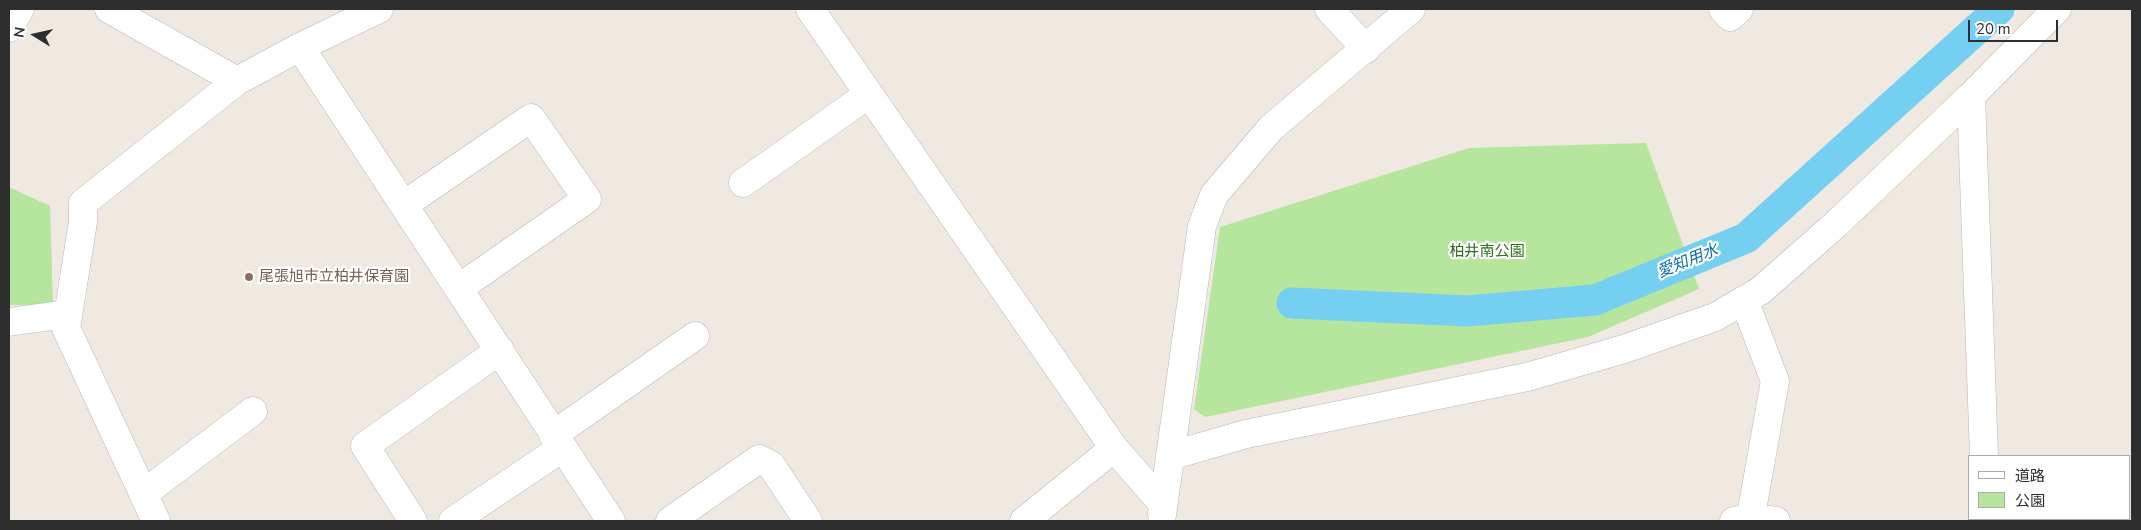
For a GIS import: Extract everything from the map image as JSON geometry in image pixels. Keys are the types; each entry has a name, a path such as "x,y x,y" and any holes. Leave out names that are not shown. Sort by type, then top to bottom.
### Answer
{"street":[{"path":"9,28 20,9"},
{"path":"109,9 237,81"},
{"path":"156,521 66,328 83,222 83,203 237,81 300,47 379,9"},
{"path":"810,9 1114,448 1162,513"},
{"path":"1329,9 1366,49"},
{"path":"1162,513 1202,226 1214,195 1271,128 1411,9"},
{"path":"1723,9 1730,17 1739,9"},
{"path":"1170,456 1246,434 1527,377 1624,348 1714,317 1760,291 1827,232 1971,96 2057,9"},
{"path":"300,47 405,204 611,521"},
{"path":"743,183 869,94"},
{"path":"1971,96 1984,455"},
{"path":"405,204 532,118 587,199 459,288"},
{"path":"1744,300 1775,381 1753,520"},
{"path":"9,322 68,314"},
{"path":"452,521 695,336"},
{"path":"413,521 365,446 500,350"},
{"path":"143,494 253,411"},
{"path":"1024,521 1114,448"},
{"path":"670,521 760,459 771,465 808,521"}],"green space":[{"name":"柏井南公園","path":"1646,143 1699,289 1588,337 1205,417 1194,409 1220,227 1469,148"},
{"path":"9,187 50,206 53,305 9,305"}],"waterway":[{"name":"愛知用水","path":"1292,303 1467,311 1595,300 1746,238 1999,9"}],"place":[{"name":"尾張旭市立柏井保育園","path":"249,277"}]}
